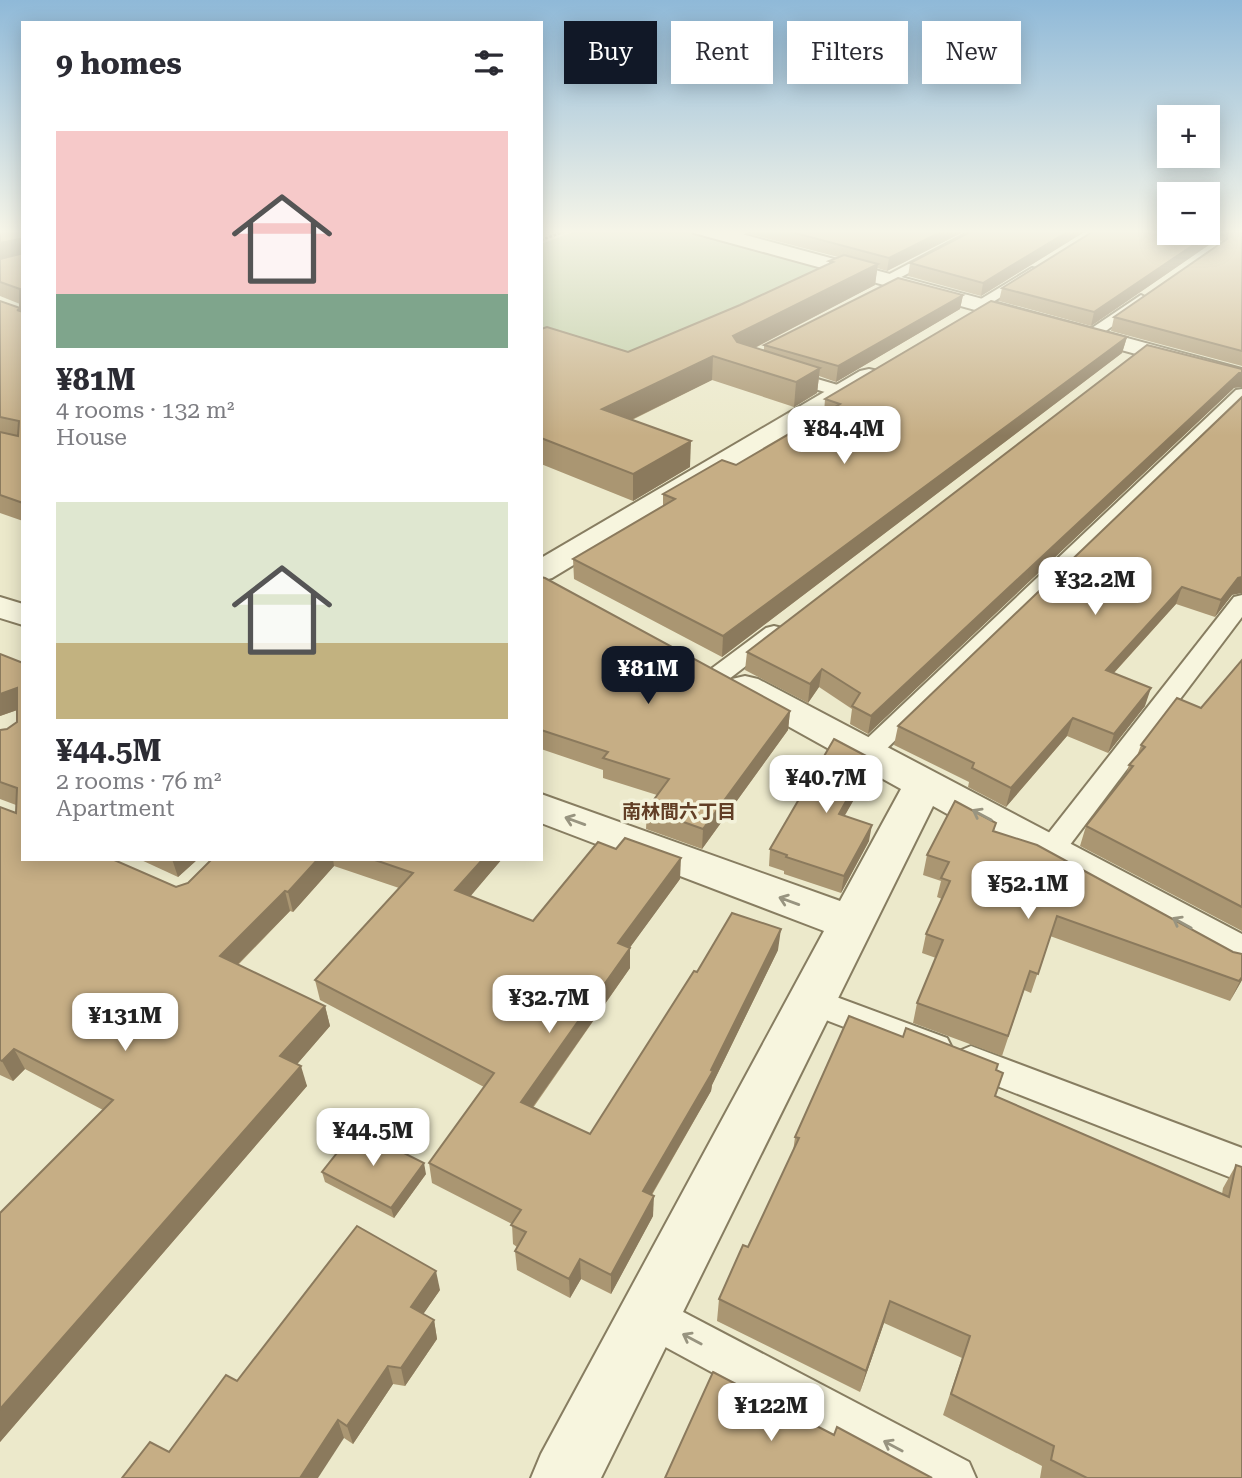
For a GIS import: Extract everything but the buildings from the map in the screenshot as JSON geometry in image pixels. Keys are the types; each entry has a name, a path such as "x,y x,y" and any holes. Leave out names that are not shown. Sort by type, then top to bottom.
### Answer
{"street":[{"path":"930,298 974,311 1091,335 1242,376"},
{"path":"543,570 889,363"},
{"path":"543,579 577,597"},
{"path":"0,607 21,614"},
{"path":"684,655 1242,956"},
{"path":"565,1478 924,784"},
{"path":"543,809 853,924"}],"lane":[{"path":"974,311 994,298"},
{"path":"1091,335 1143,298"},
{"path":"1121,365 1142,349"},
{"path":"767,369 842,392"},
{"path":"867,753 1242,394"},
{"path":"1049,851 1242,602"},
{"path":"720,674 785,624"},
{"path":"812,1001 1242,1165"},
{"path":"649,1315 953,1478"}],"green space":[{"path":"543,298 783,298 543,412"}],"district":[{"name":"南林間六丁目","path":"679,811"}]}
